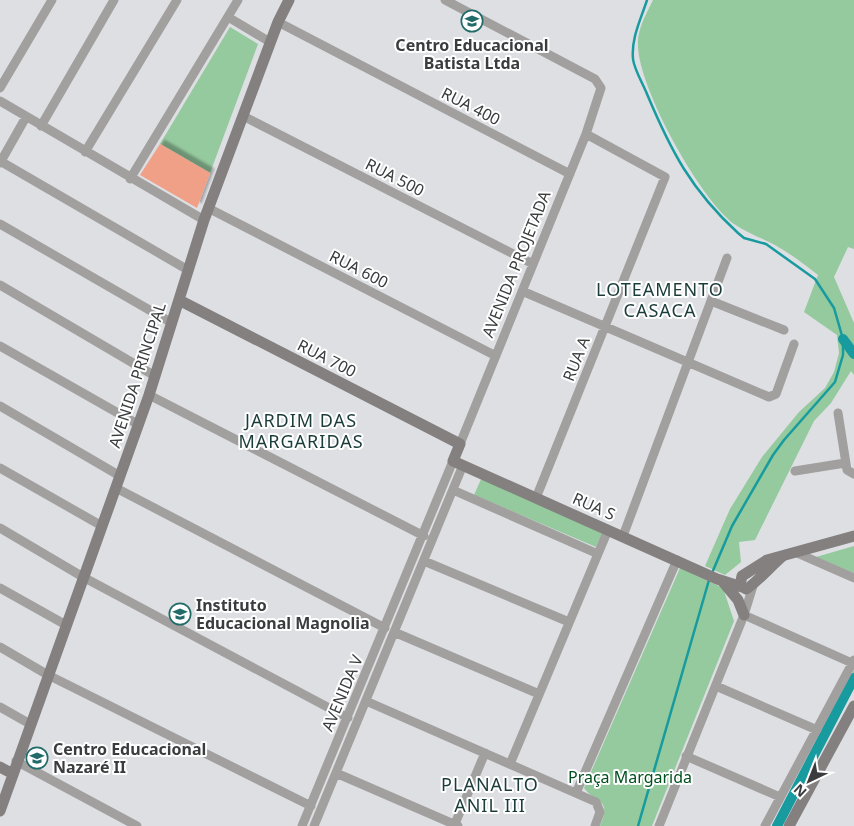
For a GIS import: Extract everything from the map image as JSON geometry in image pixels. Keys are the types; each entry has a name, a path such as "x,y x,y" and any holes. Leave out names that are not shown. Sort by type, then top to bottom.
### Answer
{"street":[{"path":"0,88 52,0"},
{"path":"41,126 114,0"},
{"path":"85,152 177,0"},
{"path":"130,178 238,0"},
{"name":"AVENIDA PRINCIPAL","path":"6,775 16,761 30,724 149,395 208,208 270,42 289,0"},
{"name":"AVENIDA PROJETADA","path":"445,0 595,79 601,88 586,134 460,444 458,463"},
{"path":"228,17 270,42"},
{"name":"RUA 400","path":"278,22 570,174"},
{"path":"0,101 204,220"},
{"name":"RUA 500","path":"243,116 533,264"},
{"path":"26,117 0,162 188,270"},
{"name":"RUA A","path":"536,498 665,177 586,134"},
{"name":"RUA 600","path":"208,208 496,356"},
{"path":"0,224 172,322"},
{"path":"623,536 727,258"},
{"path":"0,284 155,376"},
{"path":"522,291 769,397 776,394 794,344"},
{"name":"RUA 700","path":"179,300 460,444"},
{"path":"712,301 784,330"},
{"path":"0,346 138,425"},
{"path":"149,395 424,536"},
{"path":"0,406 120,476"},
{"path":"838,413 845,463 847,470 854,474"},
{"name":"RUA S","path":"458,463 720,580"},
{"name":"AVENIDA V","path":"314,826 366,701 424,536 458,463"},
{"name":"AVENIDA V","path":"302,826 348,718 424,561 453,490 458,463"},
{"path":"795,471 845,463"},
{"path":"0,468 102,526"},
{"path":"116,488 390,630 539,694"},
{"path":"453,490 598,554"},
{"path":"0,528 83,577 348,718"},
{"path":"510,764 608,530"},
{"path":"659,826 744,615 746,583 763,562 854,536"},
{"path":"797,553 854,578"},
{"path":"576,793 677,560"},
{"path":"424,561 570,622"},
{"path":"720,580 746,583"},
{"path":"720,580 738,600 744,615 853,662 765,826"},
{"path":"0,588 66,625"},
{"path":"0,647 48,674 311,806"},
{"path":"716,686 817,730"},
{"path":"366,701 596,802 600,807 600,815 595,826"},
{"path":"789,826 854,706"},
{"path":"0,707 30,724"},
{"path":"336,774 455,826 485,753"},
{"path":"686,756 780,798"},
{"path":"16,761 137,826"},
{"path":"0,795 6,775"},
{"path":"0,811 6,775"}],"green space":[{"path":"653,0 854,0 854,249 848,247 834,277 854,323 854,375 851,371 831,403 814,421 755,540 739,542 741,562 725,575 705,566 730,509 762,457 799,412 825,388 834,372 839,353 837,335 804,312 818,275 781,248 734,224 720,211 705,192 674,142 649,88 641,65 638,46 640,28"},
{"path":"230,27 258,44 210,173 160,144"},
{"path":"482,477 603,531 596,547 474,495"},
{"path":"854,546 854,573 816,557"},
{"name":"Praça Margarida","path":"680,568 723,588 734,621 652,826 600,826 604,810 603,805 584,788"},
{"path":"854,670 854,688 781,826 773,826"}],"building":[{"path":"160,144 210,173 197,208 140,175"}],"waterway":[{"path":"647,0 635,36 633,59 674,152 707,201 738,233 744,238 766,244 815,279 834,308 843,339 843,355 835,382 773,455 732,526 712,573"},
{"path":"843,339 854,354"},
{"path":"638,826 709,580"},
{"path":"777,826 854,678"}],"place":[{"name":"Centro Educacional Batista Ltda","path":"472,21"},
{"name":"Instituto Educacional Magnolia","path":"180,614"},
{"name":"Centro Educacional Nazaré II","path":"37,758"}],"district":[{"name":"LOTEAMENTO CASACA","path":"660,300"},
{"name":"JARDIM DAS MARGARIDAS","path":"301,431"},
{"name":"PLANALTO ANIL III","path":"490,795"}]}
